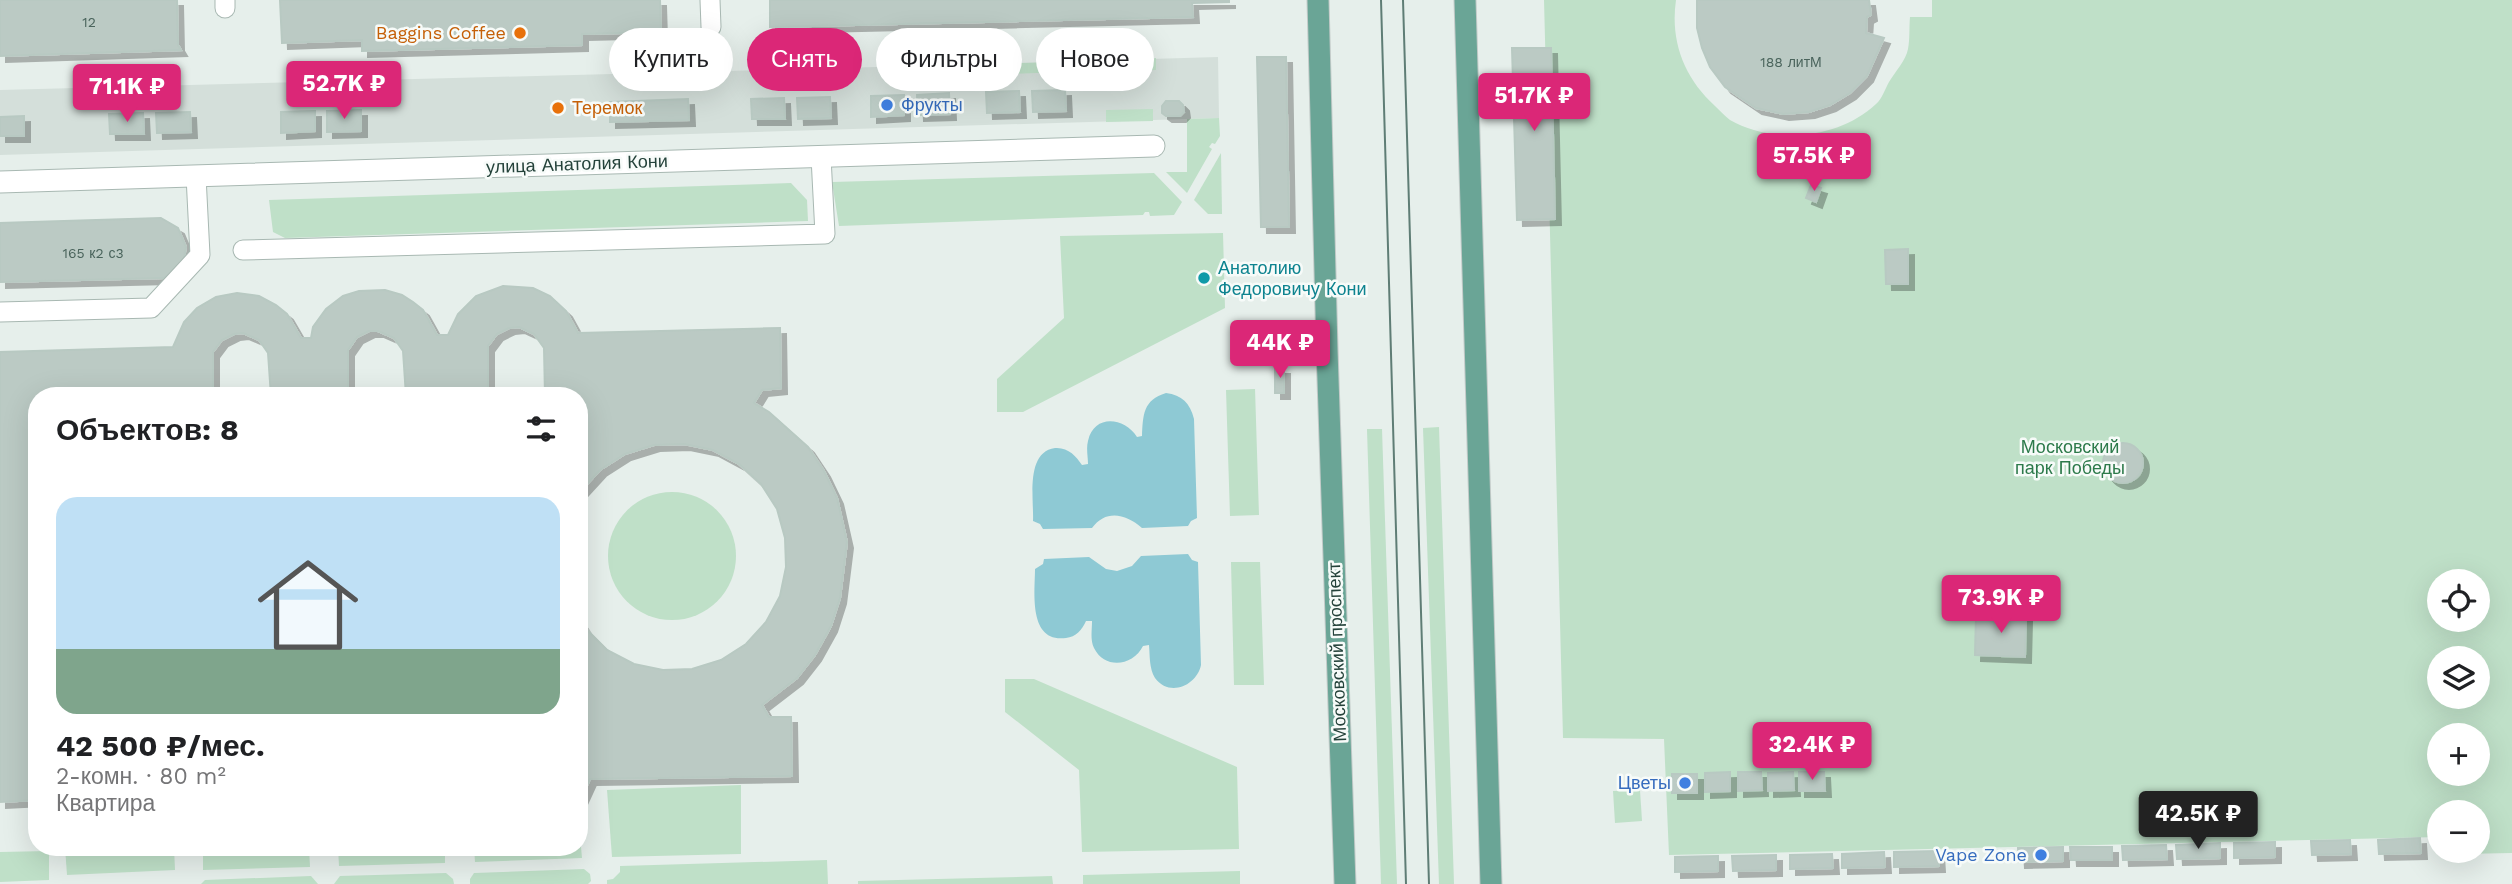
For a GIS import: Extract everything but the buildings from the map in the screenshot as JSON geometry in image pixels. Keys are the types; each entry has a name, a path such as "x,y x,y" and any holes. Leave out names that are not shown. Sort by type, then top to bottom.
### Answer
{"main road":[{"name":"Московский проспект","path":"1318,0 1327,364 1345,884"},
{"path":"1465,0 1491,884"}],"street":[{"name":"улица Анатолия Кони","path":"0,182 1154,146"}],"lane":[{"path":"710,0 711,27"},
{"path":"243,250 825,234 821,157"},
{"path":"0,312 151,308 200,255 196,176"}],"shaded area":[{"path":"1218,57 1219,118 0,155 0,90 609,74 609,91 733,91 733,71 747,70 747,91 862,91 862,67 876,67 876,91 1022,91 1022,63 1036,63 1036,91 1154,91 1154,59"}],"green space":[{"name":"Московский парк Победы","path":"1544,0 1676,0 1675,30 1682,58 1687,71 1704,95 1730,120 1747,128 1786,135 1825,131 1844,125 1876,104 1907,53 1910,17 1932,17 1932,0 2512,0 2512,853 2490,853 2490,800 2427,800 2427,837 1669,855 1664,739 1563,738"},
{"path":"1022,63 1036,63 1036,73 1022,73"},
{"path":"1153,109 1153,121 1106,122 1106,110"},
{"path":"1219,118 1220,136 1215,144 1212,143 1209,147 1212,149 1187,193 1166,172 1187,172 1187,119"},
{"path":"1221,153 1222,214 1208,214 1194,200"},
{"path":"1154,173 1182,202 1174,215 1150,216 1149,212 1145,212 1143,215 839,226 832,182"},
{"path":"791,183 807,200 808,221 285,238 273,232 269,200"},
{"path":"1223,233 1225,308 1023,412 997,412 997,379 1064,318 1060,236"},
{"path":"1255,389 1259,515 1230,516 1226,390"},
{"path":"1439,427 1454,884 1439,884 1423,428"},
{"path":"1367,429 1382,429 1397,884 1381,884"},
{"path":"672,492 696,497 717,511 731,532 736,556 731,580 717,601 696,615 672,620 648,615 627,601 613,580 608,556 613,532 627,511 648,497"},
{"path":"1231,562 1260,562 1264,685 1234,685"},
{"path":"1005,679 1034,679 1237,767 1239,849 1082,852 1079,770 1005,712"},
{"path":"741,785 741,854 612,857 607,790"},
{"path":"1640,790 1642,821 1615,823 1613,791"},
{"path":"28,851 28,856 49,856 49,880 0,882 0,852"},
{"path":"66,856 174,856 175,870 67,875"},
{"path":"203,856 309,856 310,867 203,870"},
{"path":"338,856 445,856 445,863 339,866"},
{"path":"475,856 582,858 475,862"},
{"path":"827,860 828,884 607,884 607,880 613,879 620,872 620,866"},
{"path":"584,869 590,874 591,881 588,884 470,884 474,873"},
{"path":"1240,871 1240,884 1083,884 1083,875"},
{"path":"446,873 453,879 454,884 334,884 340,876"},
{"path":"311,876 318,884 201,884 205,880"},
{"path":"1052,876 1053,884 858,884 858,881"}],"water":[{"path":"1166,393 1184,401 1194,419 1197,518 1188,526 1142,528 1129,519 1116,516 1103,518 1092,528 1043,529 1033,521 1033,478 1039,458 1045,451 1064,449 1074,455 1082,465 1088,464 1088,441 1096,426 1110,421 1117,422 1125,425 1137,437 1142,436 1146,409 1158,396"},
{"path":"1188,554 1192,560 1198,562 1201,665 1189,683 1175,688 1161,684 1153,674 1149,645 1143,646 1133,658 1126,661 1119,663 1105,660 1094,648 1092,621 1086,621 1078,632 1066,638 1045,633 1039,624 1035,602 1035,569 1043,564 1044,559 1089,557 1106,569 1117,571 1132,566 1141,556"}],"tram line":[{"path":"1381,0 1406,884"},
{"path":"1403,0 1429,884"}],"place":[{"name":"Baggins Coffee","path":"520,33"},
{"name":"Фрукты","path":"887,105"},
{"name":"Теремок","path":"558,108"},
{"name":"Анатолию Федоровичу Кони","path":"1204,278"},
{"name":"Цветы","path":"1685,783"},
{"name":"Vape Zone","path":"2041,855"}]}
